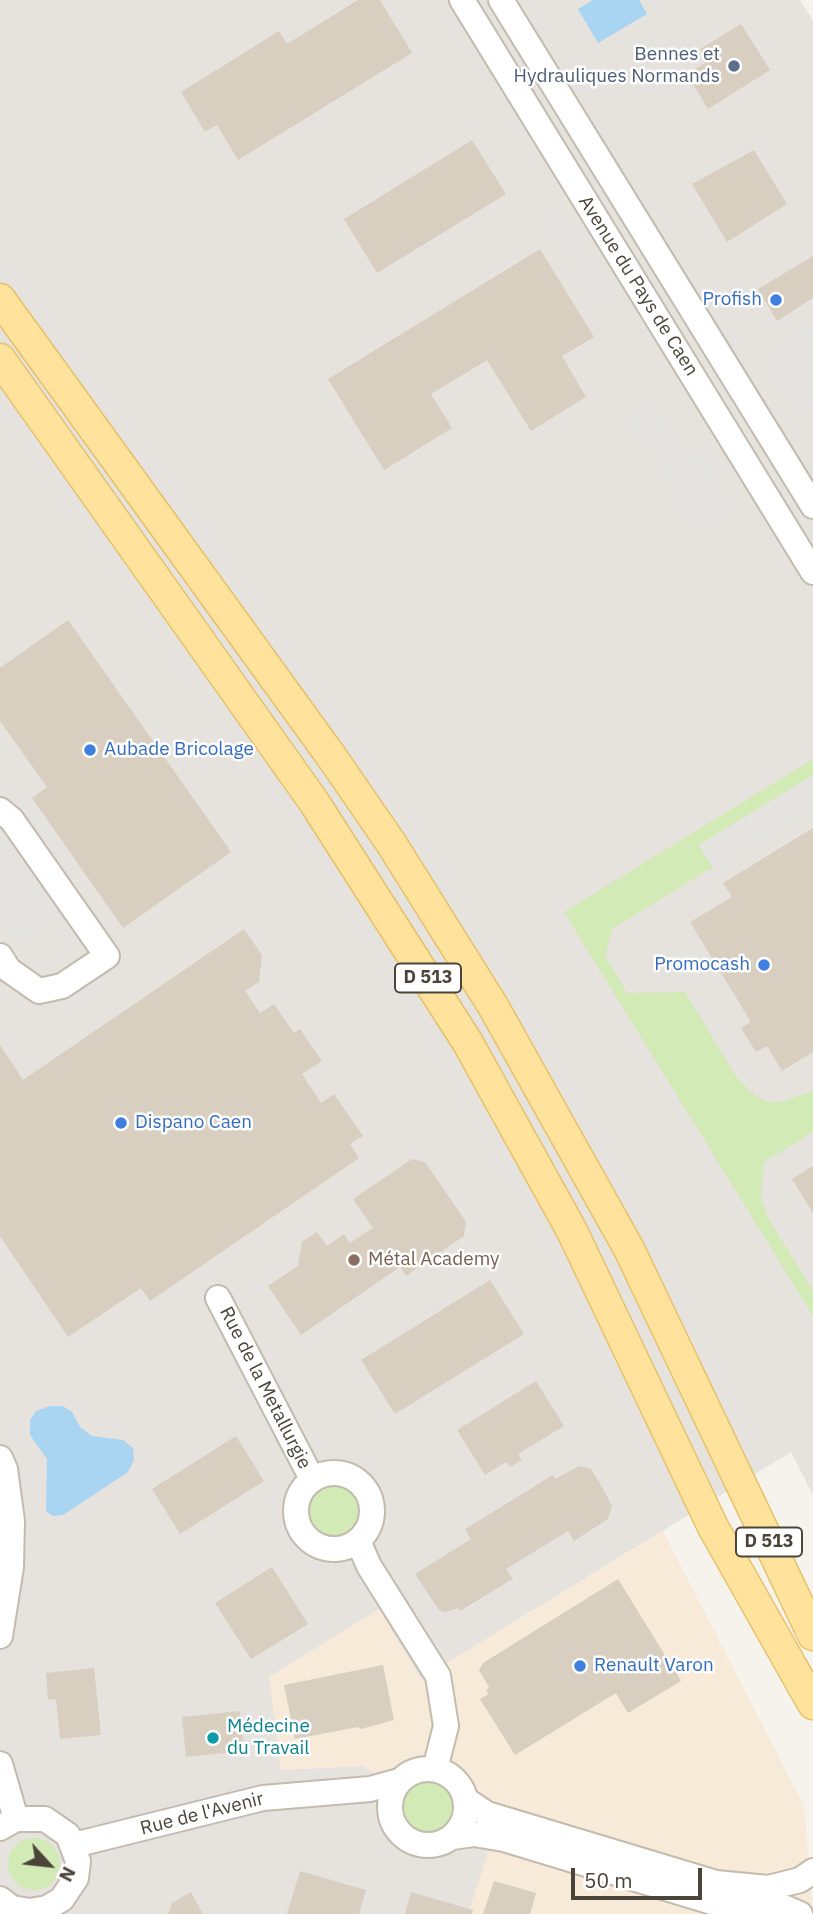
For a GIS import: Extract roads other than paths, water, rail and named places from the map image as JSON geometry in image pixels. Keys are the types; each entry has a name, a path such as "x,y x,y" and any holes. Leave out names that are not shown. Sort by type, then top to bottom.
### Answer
{"main road":[{"name":"D 513","path":"0,299 376,821 493,1006 629,1249 813,1635"},
{"name":"D 513","path":"0,359 306,791 468,1043 572,1231 713,1527 813,1704"}],"street":[{"name":"Avenue du Pays de Caen","path":"462,0 813,572"},
{"name":"Avenue du Pays de Caen","path":"501,0 813,506"},
{"path":"680,354 707,336"},
{"path":"0,810 12,820 107,956 62,986 39,991 9,970 0,956"},
{"name":"Rue de la Metallurgie","path":"218,1298 312,1479"},
{"path":"0,1458 5,1469 12,1521 10,1567 0,1636"},
{"path":"338,1472 360,1482 368,1492 372,1502 371,1524 358,1541 333,1549 321,1547 302,1533 297,1522 298,1498 312,1479 338,1472"},
{"path":"358,1541 369,1566 438,1676 446,1727 435,1769"},
{"path":"0,1764 8,1824 45,1819 58,1825 74,1845 78,1861 76,1878 59,1908 30,1911 12,1908 0,1899"},
{"path":"453,1837 464,1821 466,1800 460,1786 450,1775 435,1769 416,1770 399,1781 392,1793 389,1808 392,1822 402,1836 418,1845 436,1845 453,1837 474,1833 504,1839 712,1902 786,1908 800,1914"},
{"name":"Rue de l'Avenir","path":"74,1845 263,1798 370,1789 399,1781"},
{"name":"Rue de l'Avenir","path":"331,1792 364,1804 392,1822"},
{"path":"466,1800 487,1814 716,1883 768,1888 800,1880 813,1871"}],"water":[{"path":"593,0 639,0 647,14 598,43 578,9"},
{"path":"50,1406 63,1406 72,1412 80,1427 92,1436 123,1440 133,1448 134,1460 128,1472 63,1515 53,1516 46,1511 47,1459 30,1435 30,1420 36,1411"}],"place":[{"name":"Bennes et Hydrauliques Normands","path":"734,66"},
{"name":"Profish","path":"776,300"},
{"name":"Aubade Bricolage","path":"90,750"},
{"name":"Promocash","path":"764,965"},
{"name":"Dispano Caen","path":"121,1123"},
{"name":"Métal Academy","path":"354,1260"},
{"name":"Renault Varon","path":"580,1666"},
{"name":"Médecine du Travail","path":"213,1738"}]}
